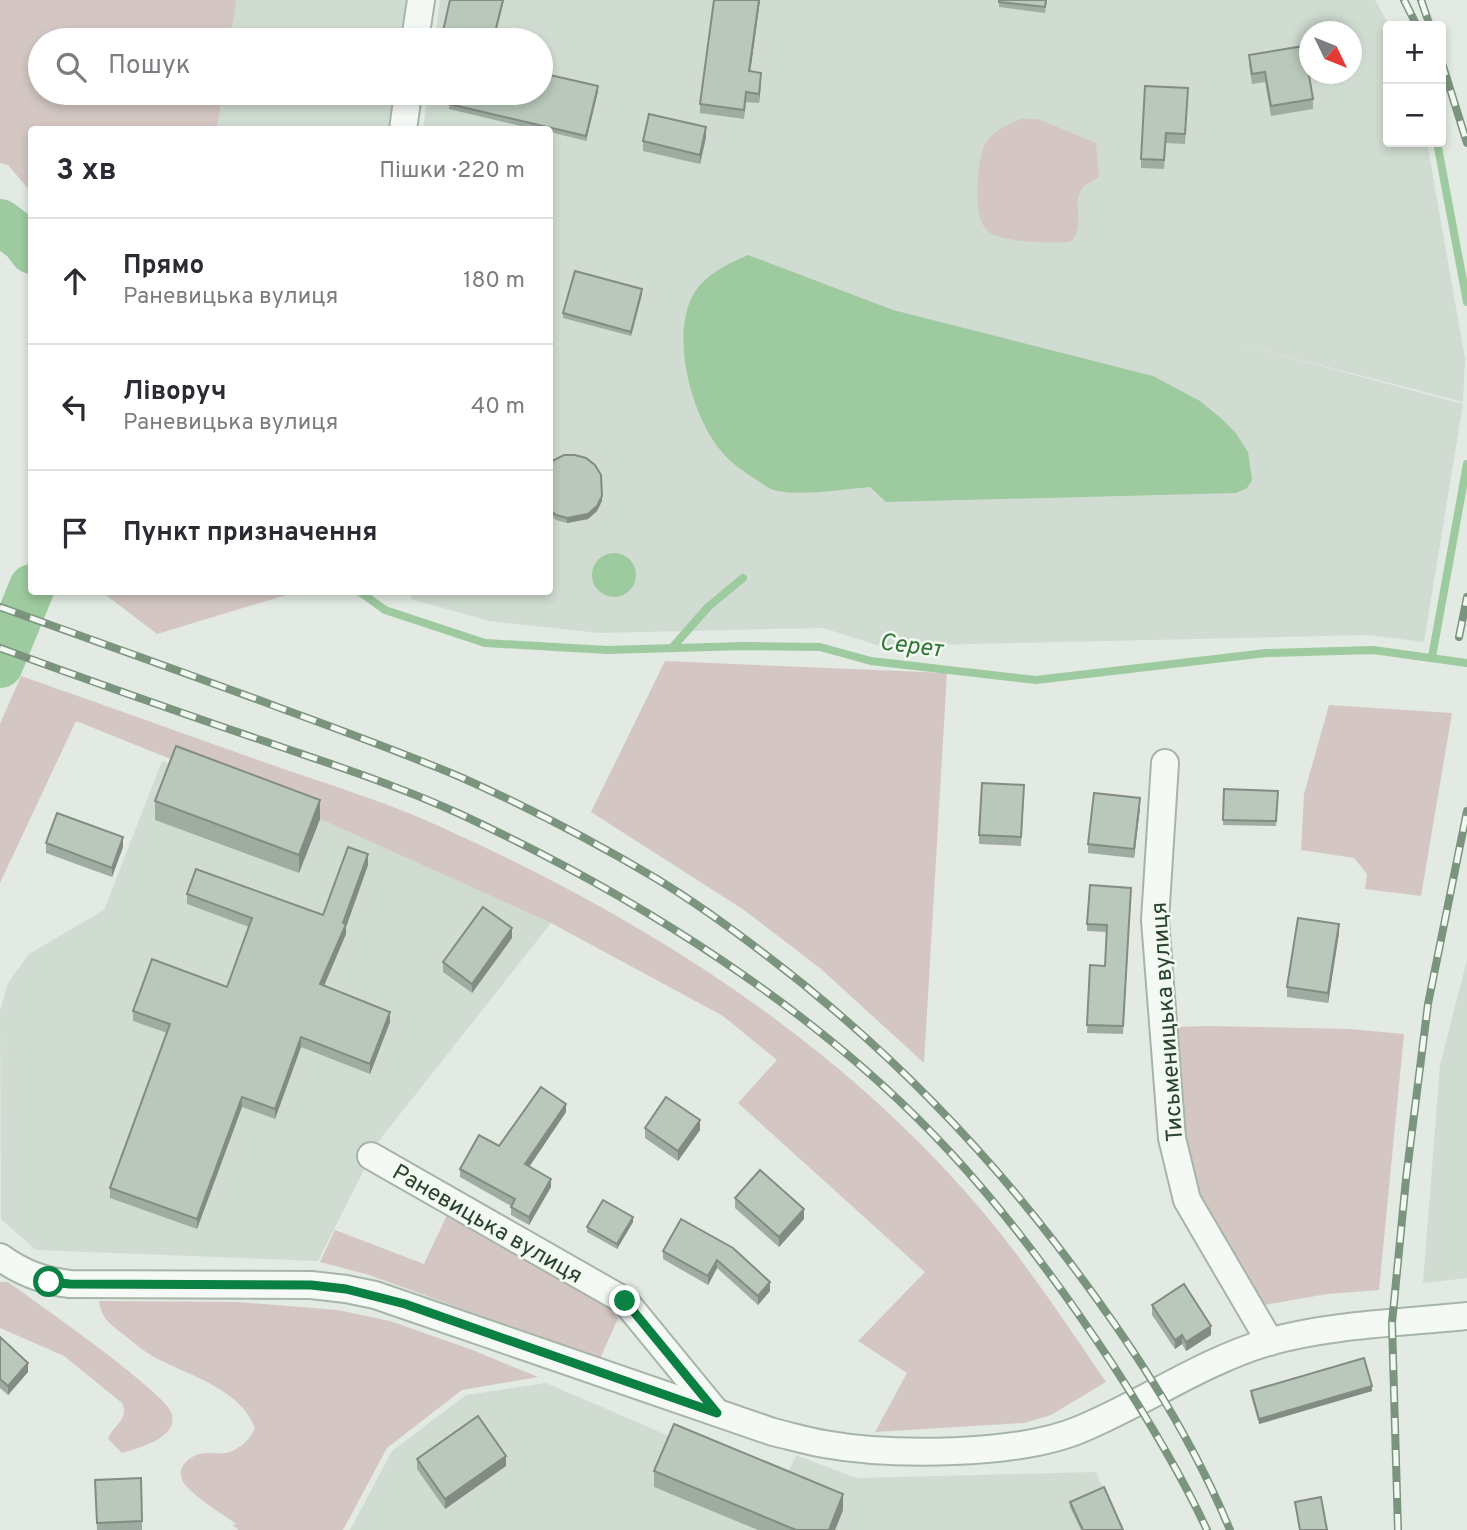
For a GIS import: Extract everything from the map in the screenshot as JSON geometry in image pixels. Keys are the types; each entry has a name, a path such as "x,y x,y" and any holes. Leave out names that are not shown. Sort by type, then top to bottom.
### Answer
{"street":[{"path":"417,28 421,0"},
{"path":"404,126 406,105"},
{"name":"Тисьменицька вулиця","path":"1165,763 1155,920 1172,1138 1187,1200 1270,1342"},
{"name":"Раневицька вулиця","path":"371,1156 625,1301 717,1413"},
{"path":"0,1257 35,1278 70,1284 287,1284 346,1289 405,1304 773,1432 824,1444 864,1449 975,1450 1016,1446 1079,1430 1233,1354 1270,1342 1337,1328 1467,1316"}],"shaded area":[{"path":"0,0 236,0 232,28 28,28 28,105 220,105 217,126 28,126 28,188 8,165 0,163"},
{"path":"130,0 410,0 405,28 140,28"},
{"path":"440,0 1375,0 1387,21 1383,21 1383,147 1428,147 1465,359 1463,402 1235,343 1463,404 1424,642 1368,635 880,646 823,628 599,633 490,621 410,599 413,595 553,595 553,126 423,126 426,105 553,105 553,28 436,28"},
{"path":"171,105 394,105 391,126 179,126"},
{"path":"1020,119 1038,119 1096,143 1099,178 1087,184 1081,191 1078,199 1078,226 1070,242 1006,238 996,236 983,225 977,187 984,147 995,132"},
{"path":"748,255 893,310 1153,376 1200,401 1235,432 1248,452 1252,480 1247,488 1236,493 886,502 870,487 808,493 771,489 733,463 711,437 694,398 684,354 686,312 693,295 710,275"},
{"path":"614,553 630,559 636,575 630,591 614,597 598,591 592,575 598,559"},
{"path":"106,595 286,595 157,634"},
{"path":"665,661 947,673 924,1063 821,969 744,910 591,812"},
{"path":"21,676 421,818 514,861 585,898 722,981 849,1077 908,1131 1002,1235 1106,1382 1051,1415 1024,1423 875,1432 907,1373 858,1341 925,1272 738,1103 777,1060 723,1016 551,923 320,819 76,721 0,883 0,724"},
{"path":"1329,705 1452,713 1421,896 1365,889 1367,874 1354,858 1301,850 1304,794"},
{"path":"162,761 320,819 551,923 378,1142 318,1261 36,1250 1,1219 0,1011 8,983 29,954 104,910"},
{"path":"1467,960 1467,1278 1423,1283 1440,1065"},
{"path":"1172,1027 1349,1029 1404,1034 1379,1290 1327,1294 1259,1306 1193,1200 1178,1137"},
{"path":"448,1213 603,1302 618,1318 600,1359 369,1275 320,1262 335,1230 424,1264"},
{"path":"0,1282 8,1282 148,1387 172,1414 169,1430 156,1441 122,1453 108,1439 124,1413 122,1403 64,1356 0,1328"},
{"path":"99,1301 237,1302 338,1310 390,1321 470,1349 538,1377 462,1390 387,1448 343,1530 239,1530 232,1525 236,1524 187,1487 181,1472 185,1463 193,1456 228,1452 243,1444 255,1428 248,1414 226,1393 142,1349 107,1320"},
{"path":"546,1383 783,1485 796,1455 856,1478 1096,1472 1121,1530 350,1530 392,1451 466,1395"}],"building":[{"path":"450,0 503,0 496,28 444,28"},
{"path":"714,0 759,0 749,71 761,73 759,94 746,92 744,110 700,104"},
{"path":"999,0 1046,0 1045,7"},
{"path":"1299,47 1299,84 1310,84 1313,99 1271,106 1265,72 1252,74 1249,55"},
{"path":"553,76 598,86 586,136 553,128 553,126 453,105 553,105"},
{"path":"1145,86 1188,88 1185,134 1166,133 1164,160 1141,159"},
{"path":"649,114 706,127 700,155 643,141"},
{"path":"575,271 642,289 631,332 563,313"},
{"path":"564,455 575,455 586,458 595,465 601,475 602,496 597,506 588,514 567,518 553,512 554,460"},
{"path":"176,746 320,800 299,855 155,801"},
{"path":"982,783 1024,785 1021,837 979,835"},
{"path":"1224,789 1278,791 1276,821 1223,820"},
{"path":"1094,793 1140,798 1134,849 1088,844"},
{"path":"57,813 123,837 112,868 46,843"},
{"path":"348,847 368,854 343,923 346,924 320,984 390,1012 370,1064 301,1037 275,1109 242,1097 197,1219 110,1188 170,1024 133,1011 152,959 227,987 252,918 187,894 196,869 323,915"},
{"path":"1090,885 1131,888 1123,1026 1087,1025 1090,965 1105,966 1107,925 1087,924"},
{"path":"483,907 512,928 472,984 443,962"},
{"path":"1298,918 1339,924 1328,993 1287,987"},
{"path":"541,1087 566,1104 525,1164 551,1179 529,1217 511,1207 515,1199 460,1169 479,1135 499,1146"},
{"path":"666,1097 700,1120 678,1151 645,1128"},
{"path":"760,1170 804,1209 779,1237 735,1198"},
{"path":"603,1200 633,1217 617,1244 587,1227"},
{"path":"681,1219 733,1248 770,1282 758,1296 717,1260 708,1276 663,1251"},
{"path":"1184,1284 1211,1326 1186,1342 1182,1335 1175,1340 1152,1305"},
{"path":"0,1337 28,1363 8,1386 0,1379"},
{"path":"1364,1358 1372,1386 1259,1419 1251,1391"},
{"path":"478,1416 506,1456 445,1499 417,1459"},
{"path":"674,1424 843,1494 829,1530 796,1530 654,1471"},
{"path":"141,1478 142,1521 97,1523 95,1480"},
{"path":"1104,1487 1123,1530 1083,1530 1070,1502"},
{"path":"1321,1497 1327,1530 1300,1530 1295,1502"}],"waterway":[{"path":"1438,147 1467,302"},
{"path":"0,222 28,246"},
{"path":"1432,657 1467,464"},
{"path":"672,648 708,607 743,578"},
{"path":"0,665 29,595"},
{"name":"Серет","path":"364,595 385,610 485,643 607,650 820,647 871,661 1036,680 1266,653 1373,650 1467,663"}],"railway":[{"path":"1404,0 1414,21"},
{"path":"1421,0 1428,21"},
{"path":"1446,76 1467,143"},
{"path":"1459,637 1467,597"},
{"path":"0,607 256,699 458,776 534,812 633,865 684,896 749,942 843,1017 919,1088 1024,1203 1130,1346 1174,1417 1230,1530"},
{"path":"0,648 363,775 460,814 592,881 657,919 784,1004 899,1100 950,1152 1014,1227 1074,1307 1124,1382 1174,1466 1207,1530"},
{"path":"1398,1530 1392,1323 1406,1179 1428,1004 1467,811"}],"route":[{"path":"49,1282 274,1284 346,1289 405,1304 717,1413 625,1301"}]}
